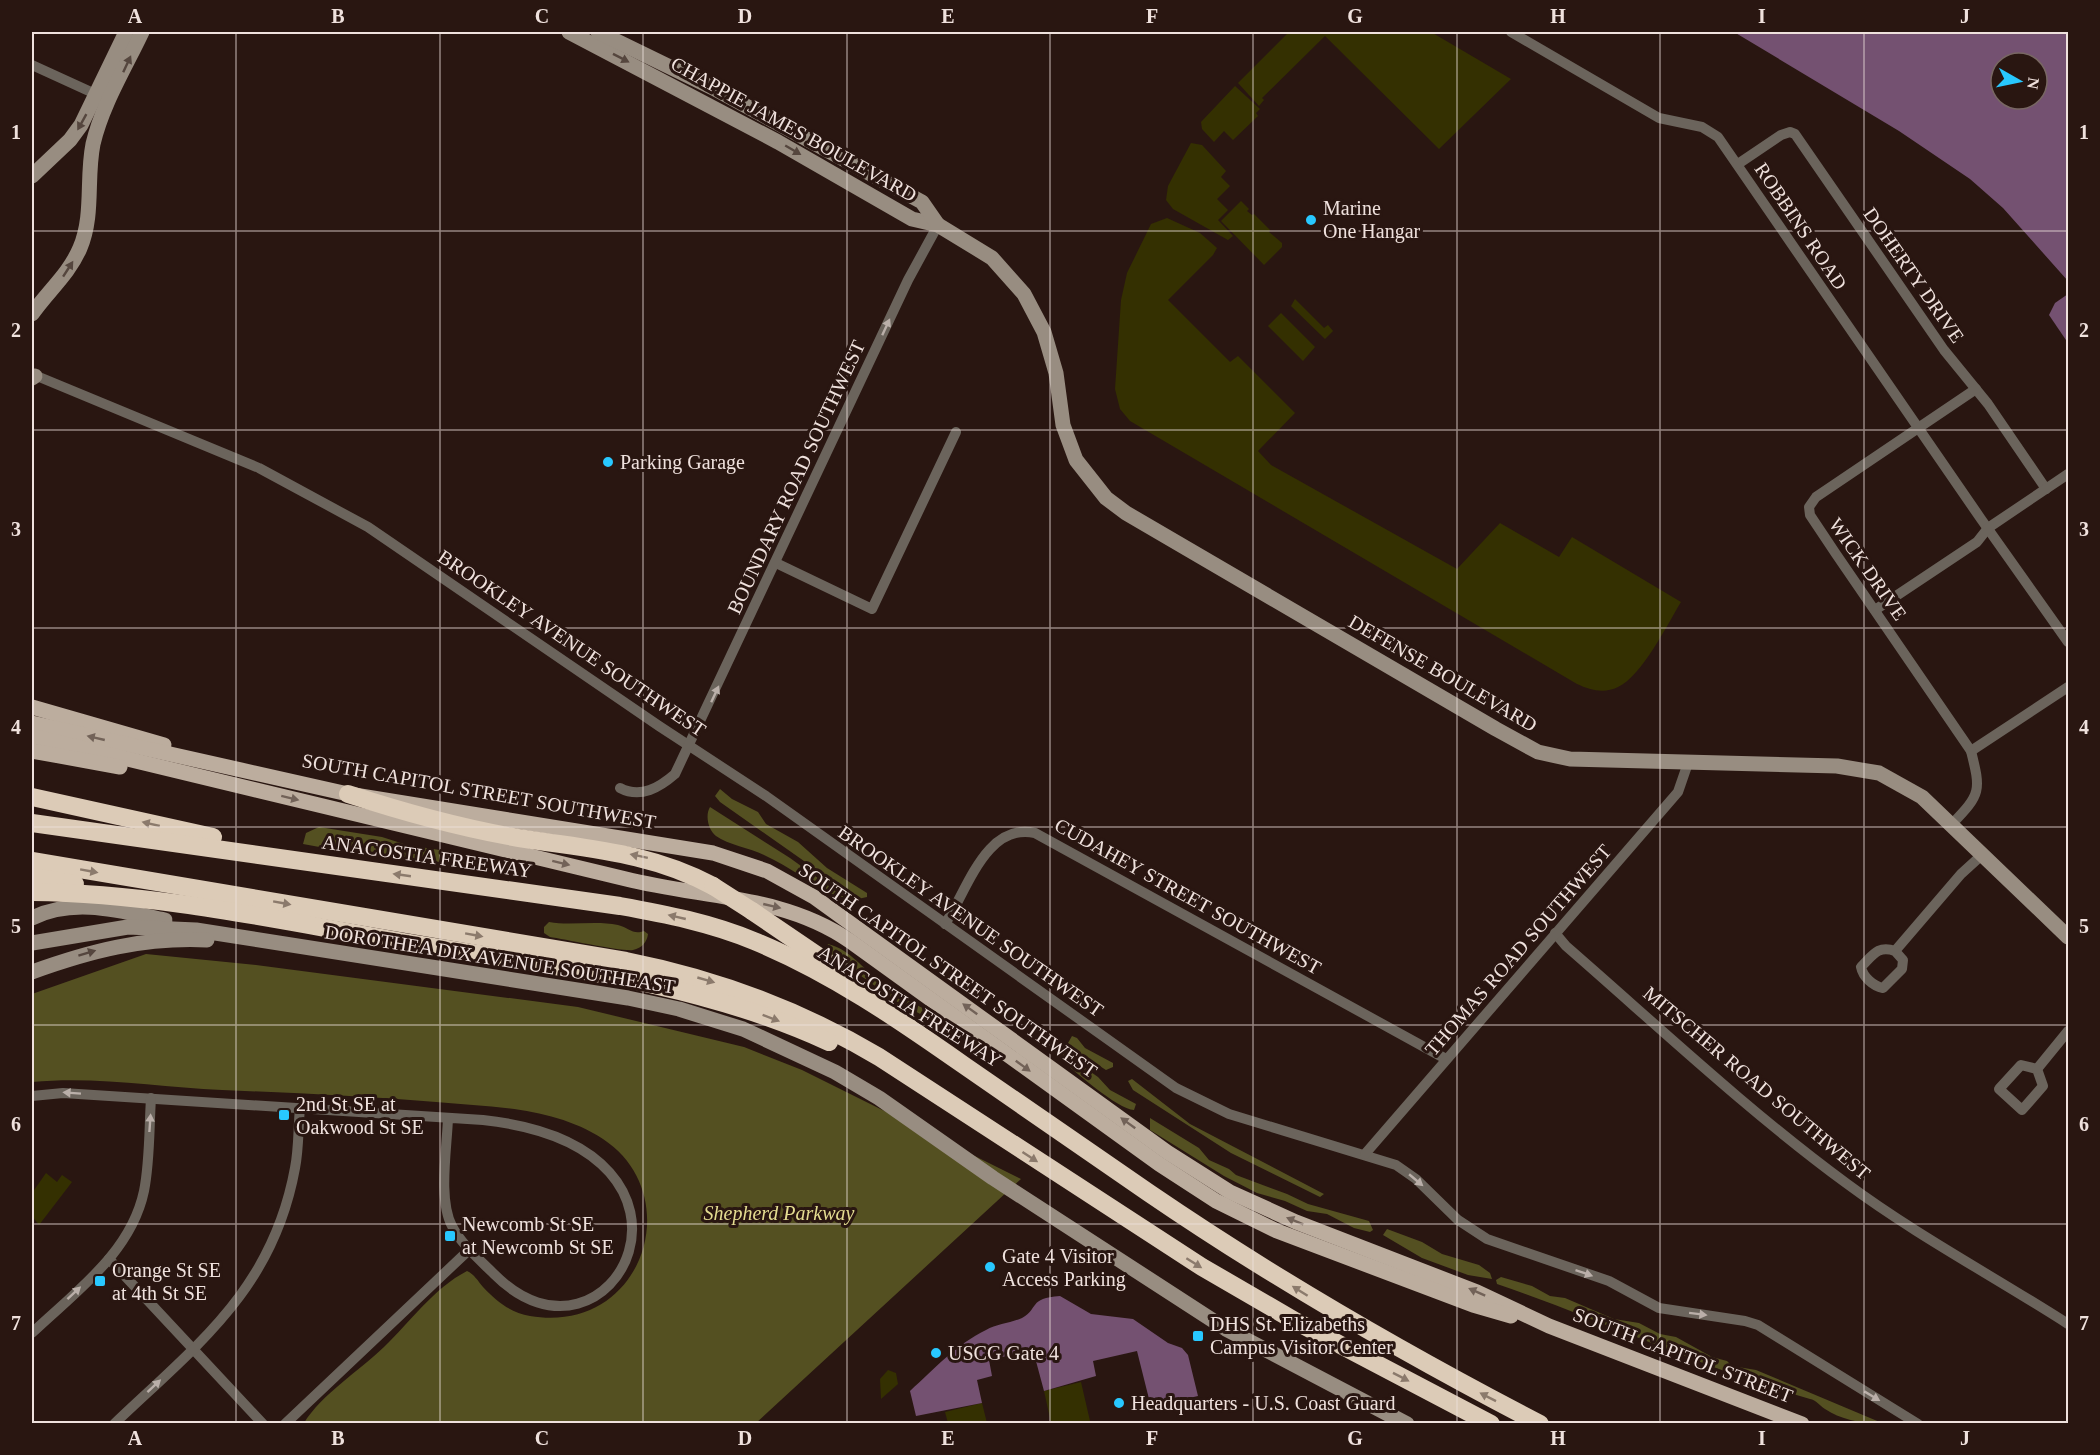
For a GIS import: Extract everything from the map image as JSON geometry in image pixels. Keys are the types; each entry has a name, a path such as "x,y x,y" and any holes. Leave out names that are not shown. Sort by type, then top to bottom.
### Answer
{"highway":[{"path":"348,794 396,810 491,832 652,859 713,886 1156,1189 1195,1222"},
{"path":"32,797 189,832 305,854 352,868"},
{"name":"ANACOSTIA FREEWAY","path":"32,823 628,907 687,919 752,940 813,969 871,1003 1195,1222 1367,1332 1540,1424"},
{"path":"32,861 602,956 702,979 774,1003 835,1032 921,1084 1226,1282 1491,1424"},
{"path":"32,877 160,897 191,906"},
{"path":"32,892 99,895 191,906 572,968 700,994 757,1012 844,1049 981,1125"}],"main road":[{"path":"32,707 215,762"},
{"name":"SOUTH CAPITOL STREET SOUTHWEST","path":"32,723 166,755 215,762 348,794 699,850 767,871 820,901 1167,1152 1214,1183 1277,1214 1477,1292 1549,1326"},
{"path":"32,736 649,884 770,905 812,918 850,941 1159,1164 1216,1201 1277,1231 1473,1305 1549,1326"},
{"path":"32,751 181,779 233,784"},
{"name":"SOUTH CAPITOL STREET","path":"1549,1326 1802,1424"}],"street":[{"path":"32,314 66,274 81,245 89,213 93,144 103,98 126,32"},
{"path":"32,176 70,140 103,98 142,32"},
{"name":"CHAPPIE JAMES BOULEVARD","path":"569,32 769,137 912,219 938,225"},
{"name":"CHAPPIE JAMES BOULEVARD","path":"598,32 713,88 922,202 938,225"},
{"name":"ROBBINS ROAD","path":"1511,32 1659,118 1707,129 1718,137 2068,642"},
{"path":"32,65 103,98"},
{"name":"DOHERTY DRIVE","path":"1738,164 1781,135 1790,132 1796,134 1944,350 1976,389 2046,489"},
{"name":"BOUNDARY ROAD SOUTHWEST","path":"620,788 635,793 660,787 675,774 908,280 938,225"},
{"name":"DEFENSE BOULEVARD","path":"938,225 992,258 1015,281 1030,303 1051,352 1063,425 1072,452 1098,489 1119,508 1533,750 1561,758 1585,761 1832,765 1868,770 1910,789 1953,824 2068,937"},
{"name":"BROOKLEY AVENUE SOUTHWEST","path":"33,376 233,457 344,512 404,550 688,746 766,796 1176,1088 1222,1112 1314,1142 1365,1154 1396,1165 1416,1179 1458,1220 1487,1239 1609,1281 1659,1308 1754,1323 1918,1424"},
{"name":"WICK DRIVE","path":"1953,824 1973,803 1977,792 1978,780 1971,751 1814,522 1809,507 1816,497 1976,389"},
{"path":"776,563 872,609 956,432"},
{"path":"1875,610 1977,542 1988,528 2068,474"},
{"path":"1971,751 2068,687"},
{"name":"THOMAS ROAD SOUTHWEST","path":"1365,1154 1677,792 1686,775 1688,763"},
{"name":"CUDAHEY STREET SOUTHWEST","path":"945,924 992,845 1011,833 1035,833 1446,1059"},
{"path":"1895,951 1961,874 1983,854"},
{"path":"32,918 60,909 90,907 164,920 196,930"},
{"name":"DOROTHEA DIX AVENUE SOUTHEAST","path":"32,943 128,927 196,930 628,998 727,1024 789,1048 850,1080 1023,1198 1226,1329 1407,1424"},
{"name":"MITSCHER ROAD SOUTHWEST","path":"1555,933 1566,946 1750,1105 1845,1182 1892,1215 2068,1324"},
{"path":"32,972 95,951 145,941 201,940 266,947 296,947"},
{"path":"2037,1069 2068,1031"},
{"path":"32,1096 63,1093 151,1098 300,1108 448,1118 492,1121 541,1132 584,1150 604,1165 620,1185 627,1200 632,1218 632,1237 628,1255 620,1272 608,1286 593,1298 566,1306 548,1306 529,1301 500,1281 453,1228 446,1209 448,1118"},
{"path":"32,1333 109,1259 126,1236 142,1198 151,1098"},
{"path":"114,1424 193,1349 238,1302 268,1249 286,1202 295,1166 300,1108"},
{"path":"285,1424 470,1249"},
{"path":"109,1259 263,1424"}],"shaded area":[{"path":"1289,32 1431,32 1511,79 1439,149 1325,36 1262,98 1264,100 1259,106 1238,83"},
{"path":"1734,32 2068,32 2068,281 2003,208 1970,179 1899,131"},
{"path":"1235,86 1260,109 1256,113 1258,116 1233,140 1224,131 1214,142 1202,129 1201,122"},
{"path":"1191,143 1202,145 1226,171 1221,177 1230,186 1217,199 1228,210 1218,220 1233,236 1228,240 1173,209 1166,200 1168,186"},
{"path":"1241,201 1249,209 1247,211 1254,214 1282,243 1282,247 1264,265 1221,221"},
{"path":"1167,218 1200,233 1217,248 1213,255 1168,300 1230,362 1238,356 1295,413 1258,451 1271,465 1457,569 1500,523 1559,557 1572,537 1681,602 1653,649 1636,672 1618,687 1608,690 1602,691 1577,684 1130,421 1120,409 1115,389 1121,300 1127,273 1151,224"},
{"path":"2068,294 2068,343 2049,315 2055,303"},
{"path":"1295,299 1324,328 1328,325 1333,331 1325,339 1291,306"},
{"path":"1281,313 1315,347 1303,361 1268,326"},
{"path":"46,1173 57,1182 62,1175 72,1182 39,1225 32,1216 32,1193"},
{"path":"1060,1296 1091,1314 1133,1319 1168,1343 1182,1348 1188,1355 1198,1396 1151,1407 1137,1351 1093,1361 1096,1376 1044,1391 1033,1350 989,1360 992,1376 977,1380 982,1403 916,1416 910,1391 956,1350 990,1328 1022,1318 1038,1301"},
{"path":"888,1370 896,1373 898,1384 881,1399 880,1379"},
{"path":"1081,1382 1090,1421 1051,1423 1044,1391"},
{"path":"982,1403 987,1423 948,1423 945,1412"}],"green space":[{"path":"720,789 732,799 758,812 766,824 798,842 827,868 867,893 867,897 858,899 720,802 715,796"},
{"path":"710,807 790,858 844,897 837,897 764,855 716,836 708,822"},
{"path":"319,827 382,837 407,845 446,851 483,862 483,866 477,868 363,855 303,844 306,833"},
{"path":"549,922 618,925 634,932 644,931 648,934 645,942 639,948 618,949 550,937 544,933 544,927"},
{"path":"828,944 844,951 878,981 935,1015 962,1038 959,1039 934,1021 899,1003 826,951"},
{"name":"Shepherd Parkway","path":"146,954 256,965 578,1007 744,1047 802,1070 1021,1179 756,1423 304,1423 320,1403 384,1347 433,1296 467,1271 499,1302 510,1309 530,1316 569,1316 601,1304 625,1283 641,1256 647,1225 643,1193 629,1163 603,1139 564,1120 522,1110 383,1098 103,1081 32,1082 32,994"},
{"path":"1072,1036 1077,1038 1085,1048 1113,1063 1113,1067 1106,1070 1073,1049 1068,1043"},
{"path":"1062,1052 1098,1077 1110,1090 1136,1104 1134,1110 1107,1097 1060,1059"},
{"path":"1132,1079 1190,1124 1324,1194 1320,1197 1231,1153 1133,1090 1128,1081"},
{"path":"1150,1118 1199,1148 1209,1160 1229,1169 1236,1175 1308,1204 1369,1221 1373,1230 1370,1232 1354,1228 1327,1214 1307,1211 1285,1201 1257,1193 1224,1176 1150,1130"},
{"path":"1387,1229 1422,1242 1442,1254 1479,1265 1490,1273 1492,1279 1468,1275 1422,1258 1383,1235"},
{"path":"1501,1277 1532,1286 1550,1296 1565,1298 1614,1319 1639,1323 1660,1334 1676,1337 1712,1357 1727,1361 1732,1366 1756,1370 1882,1423 1845,1419 1812,1400 1692,1359 1497,1284 1496,1280"}],"place":[{"name":"Marine One Hangar","path":"1311,220"},
{"name":"Parking Garage","path":"608,462"},
{"name":"2nd St SE at Oakwood St SE","path":"284,1115"},
{"name":"Newcomb St SE at Newcomb St SE","path":"450,1236"},
{"name":"Gate 4 Visitor Access Parking","path":"990,1267"},
{"name":"Orange St SE at 4th St SE","path":"100,1281"},
{"name":"DHS St. Elizabeths Campus Visitor Center","path":"1198,1336"},
{"name":"USCG Gate 4","path":"936,1353"},
{"name":"Headquarters - U.S. Coast Guard","path":"1119,1403"}]}
